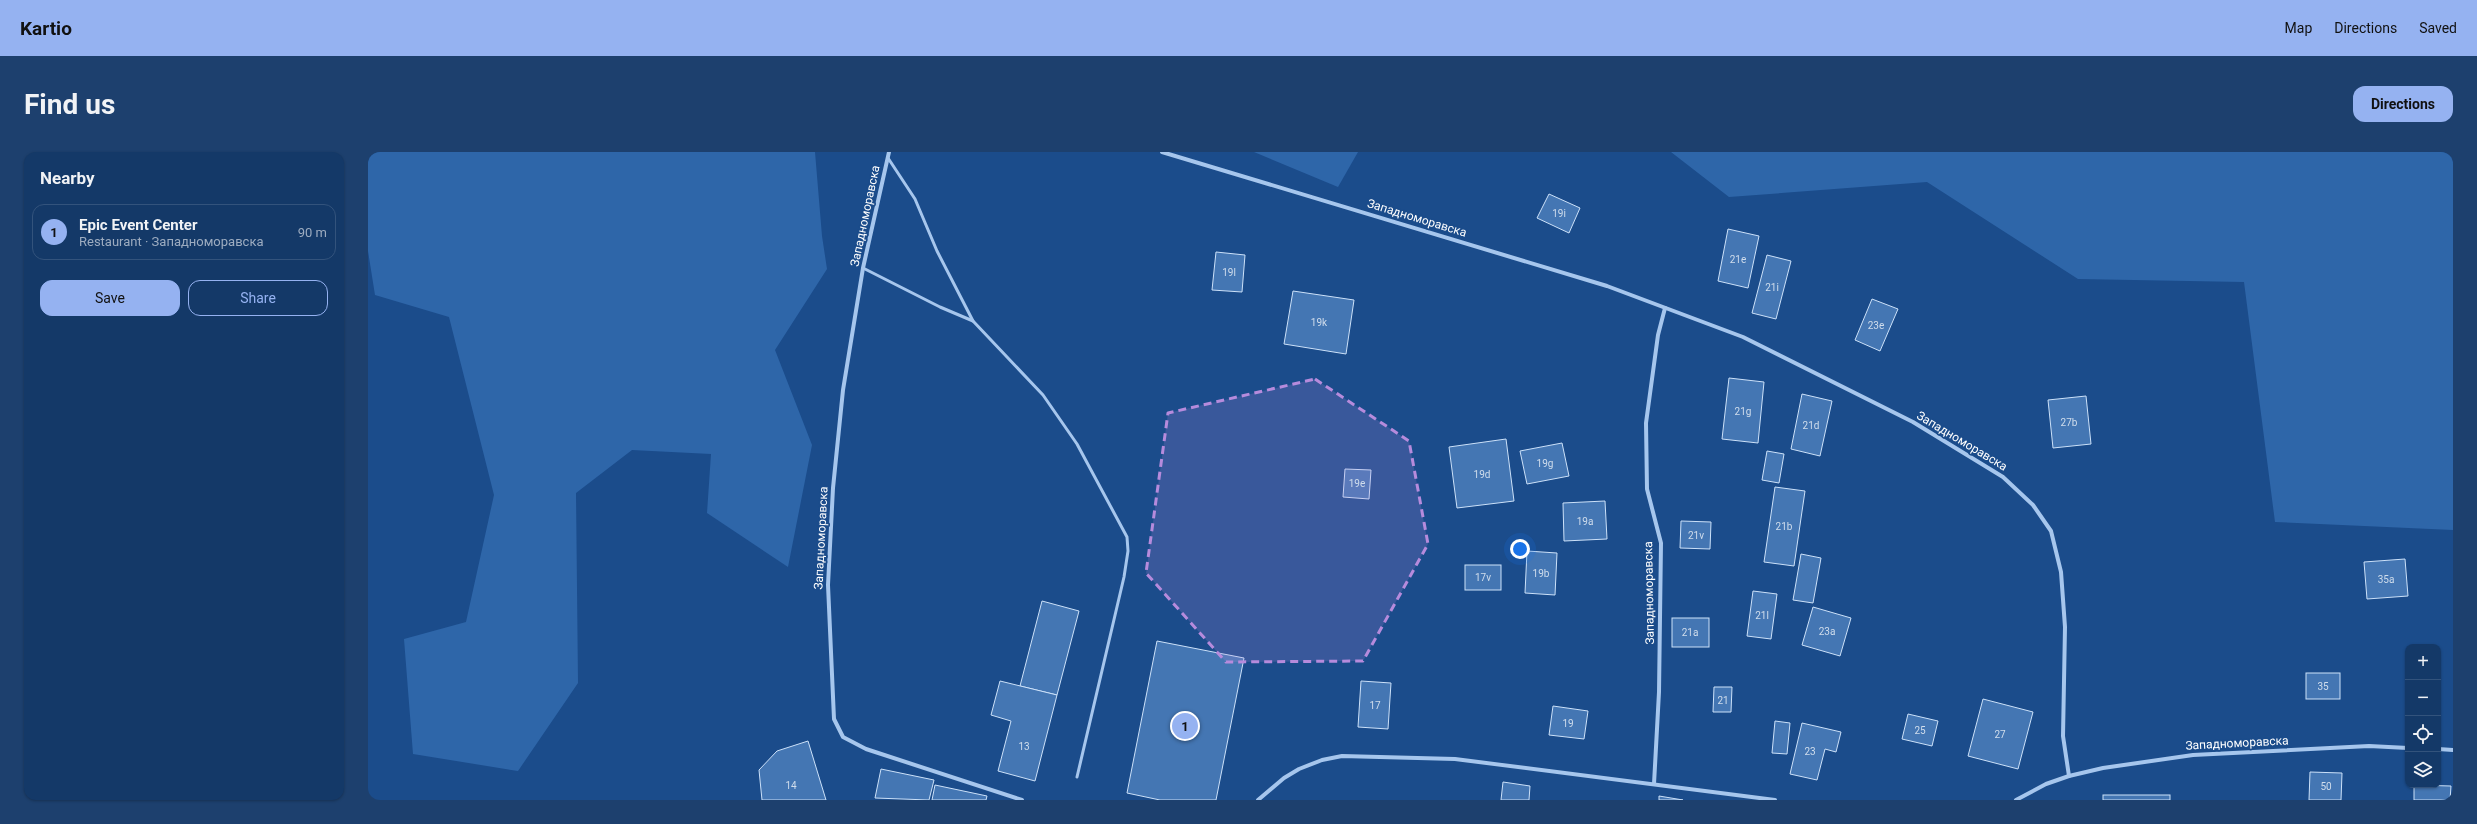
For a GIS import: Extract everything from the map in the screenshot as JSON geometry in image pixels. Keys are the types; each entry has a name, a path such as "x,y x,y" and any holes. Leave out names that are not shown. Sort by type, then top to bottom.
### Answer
{"street":[{"name":"Западноморавска","path":"889,152 863,268 843,390 834,488 828,585 834,719 843,737 866,749 1022,800"},
{"name":"Западноморавска","path":"1162,152 1606,286 1743,337 1913,422 2003,477 2033,505 2051,531 2061,572 2065,626 2063,736 2069,776"},
{"name":"Западноморавска","path":"1654,784 1659,692 1661,543 1647,489 1646,430 1652,373 1665,308"},
{"name":"Западноморавска","path":"2016,800 2046,784 2069,776 2103,768 2193,755 2369,746 2405,748"},
{"path":"2441,749 2453,750"},
{"path":"1258,800 1284,778 1299,769 1322,760 1342,756 1455,759 1776,800"}],"lane":[{"path":"888,158 915,199 937,251 973,321 1047,401 1077,444 1127,537 1128,551 1124,577 1077,777"},
{"path":"863,268 934,304 973,321"}],"highlighted area":[{"path":"1315,379 1409,441 1428,544 1363,661 1226,662 1146,573 1168,413"}],"shaded area":[{"path":"368,152 815,152 822,236 827,269 775,350 812,445 788,567 707,513 711,454 632,450 576,493 578,683 518,771 413,754 404,639 466,622 494,495 449,317 375,295 368,251"},
{"path":"1254,152 1358,152 1338,187"},
{"path":"1671,152 2453,152 2453,530 2275,522 2244,282 2078,279 1927,182 1729,197"}],"building":[{"path":"1549,194 1580,208 1569,233 1537,218"},
{"path":"1728,229 1759,236 1748,288 1718,281"},
{"path":"1216,252 1245,255 1242,292 1212,290"},
{"path":"1767,255 1791,261 1776,319 1752,313"},
{"path":"1293,291 1354,300 1346,354 1284,344"},
{"path":"1872,299 1898,309 1880,351 1855,340"},
{"path":"1729,378 1764,382 1758,443 1722,439"},
{"path":"1802,394 1832,401 1820,456 1791,449"},
{"path":"2086,396 2091,444 2053,448 2048,400"},
{"path":"1506,439 1514,501 1457,508 1449,447"},
{"path":"1562,443 1569,476 1527,484 1520,451"},
{"path":"1767,451 1784,454 1779,483 1762,480"},
{"path":"1345,469 1371,470 1369,499 1343,497"},
{"path":"1775,487 1805,491 1794,566 1764,562"},
{"path":"1605,501 1607,539 1564,541 1563,503"},
{"path":"1681,521 1711,522 1710,549 1680,548"},
{"path":"1527,551 1557,553 1555,595 1525,593"},
{"path":"1801,554 1821,558 1813,603 1793,600"},
{"path":"2405,559 2408,596 2367,599 2364,562"},
{"path":"1465,565 1501,565 1501,590 1465,590"},
{"path":"1753,591 1777,594 1771,639 1747,636"},
{"path":"1042,601 1079,611 1057,695 1020,686"},
{"path":"1813,607 1851,618 1840,656 1802,645"},
{"path":"1672,618 1709,618 1709,647 1672,647"},
{"path":"1157,641 1244,658 1216,800 1160,800 1127,793"},
{"path":"2306,673 2340,673 2340,699 2306,699"},
{"path":"1000,681 1057,695 1035,781 998,771 1011,721 991,715"},
{"path":"1361,681 1391,683 1388,729 1358,727"},
{"path":"1714,687 1732,687 1731,712 1713,712"},
{"path":"1983,699 2033,712 2018,769 1968,756"},
{"path":"1553,706 1588,711 1584,739 1549,735"},
{"path":"1908,714 1938,721 1932,746 1902,739"},
{"path":"1775,721 1790,723 1787,754 1772,753"},
{"path":"1802,723 1841,732 1836,752 1825,749 1817,780 1790,774"},
{"path":"808,741 826,800 762,800 759,770 777,751"},
{"path":"881,769 934,780 929,800 875,798"},
{"path":"2310,772 2342,773 2341,800 2309,800"},
{"path":"1503,782 1530,786 1529,800 1501,800"},
{"path":"935,785 987,796 986,800 932,800"},
{"path":"2441,786 2451,786 2450,800 2414,800 2414,788 2441,788"},
{"path":"2103,795 2170,795 2170,800 2103,800"},
{"path":"1659,796 1683,800 1659,800"}],"place":[{"name":"Epic Event Center","path":"1185,726"}]}
